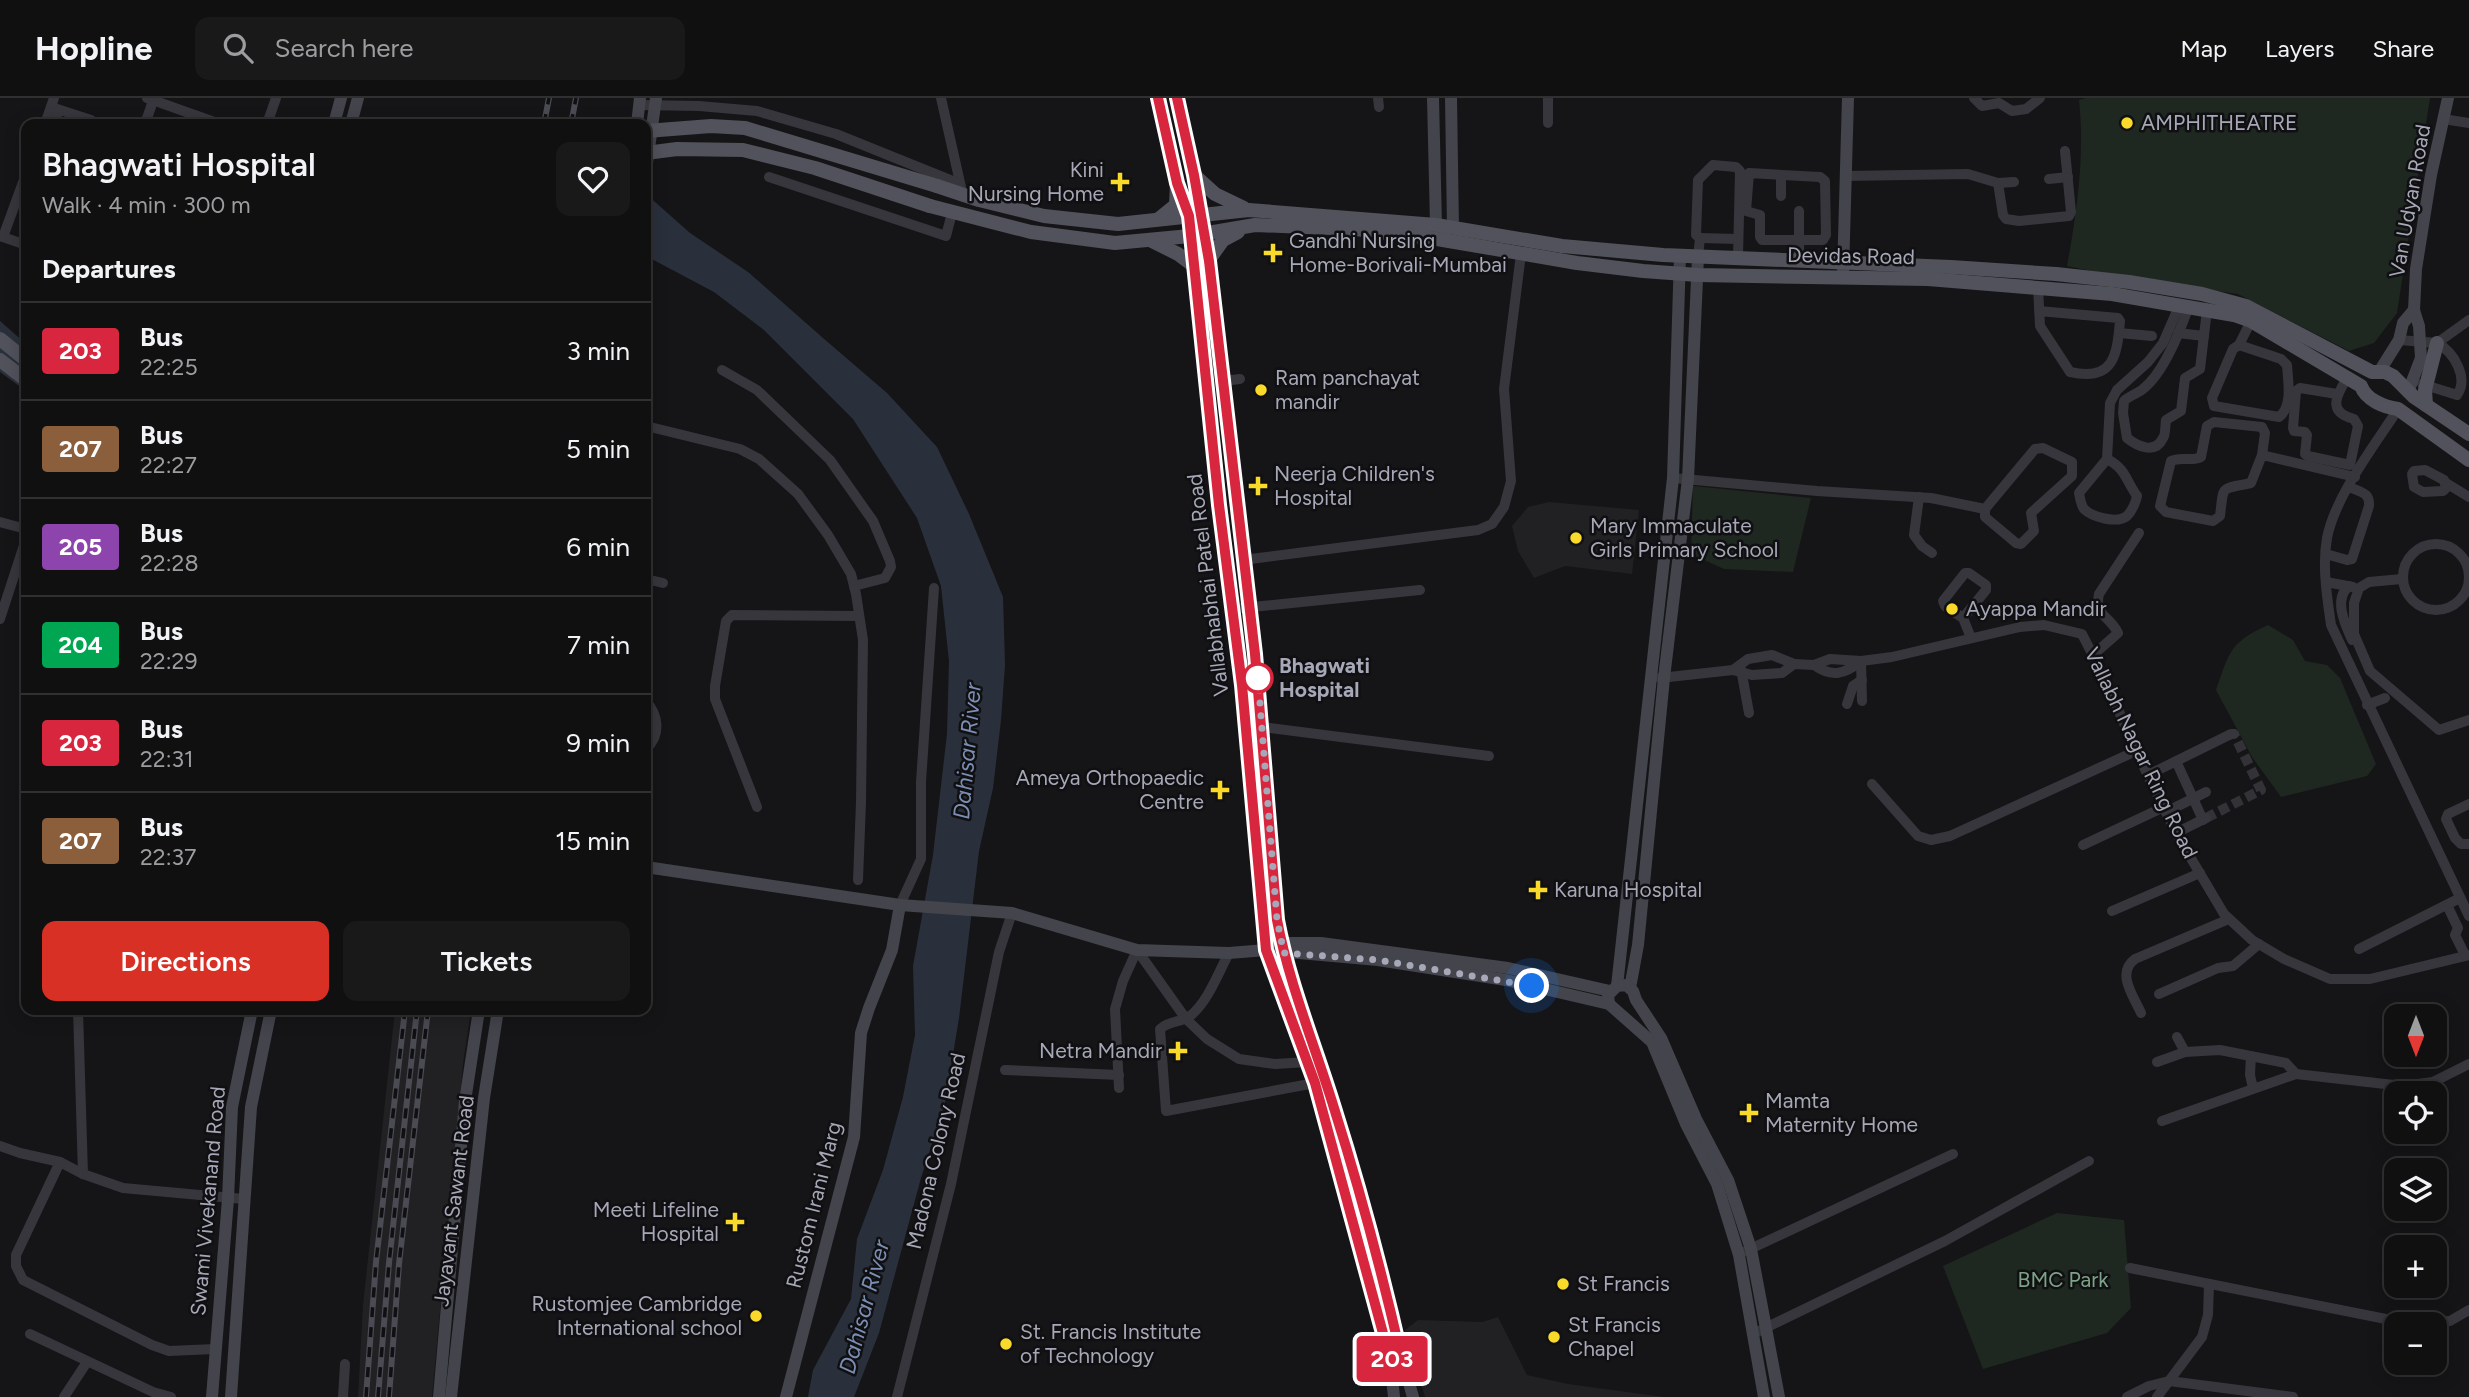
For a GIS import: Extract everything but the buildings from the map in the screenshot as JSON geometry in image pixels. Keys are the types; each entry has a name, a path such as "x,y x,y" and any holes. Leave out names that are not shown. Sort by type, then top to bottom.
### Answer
{"main road":[{"name":"Devidas Road","path":"651,131 711,126 745,128 937,186 961,189 979,200 1044,216 1118,224 1249,210 1436,225 1562,246 1680,256 1799,261 1928,279 2112,294 2184,305 2251,321 2361,386 2363,393 2373,400 2388,408 2398,409 2469,460"},
{"name":"Devidas Road","path":"651,152 677,149 743,150 814,169 952,213 1031,232 1115,243 1197,235 1255,225 1391,232 1577,263 1679,274 1843,269 2056,274 2129,282 2202,294 2246,306 2375,372 2416,386 2426,405 2469,434"},
{"path":"1194,175 1215,194 1249,210"},
{"path":"1156,220 1176,205 1177,183"},
{"name":"Vallabhabhai Patel Road","path":"1195,216 1197,235"},
{"path":"1209,261 1223,240 1255,225"},
{"path":"1149,240 1178,254 1194,266"},
{"path":"0,339 21,356"},
{"path":"2398,409 2416,386 2437,343"},
{"path":"0,360 21,376"},
{"path":"2361,386 2361,379 2366,373 2375,372"}],"street":[{"path":"269,119 276,98"},
{"path":"335,119 341,98"},
{"path":"352,119 358,98"},
{"path":"941,98 961,189"},
{"path":"1158,98 1177,183 1195,216"},
{"path":"1177,98 1194,175 1195,216"},
{"path":"1433,98 1436,225"},
{"path":"1451,98 1453,228"},
{"path":"1548,98 1548,123"},
{"path":"1843,269 1848,98"},
{"path":"1974,98 1982,106 1999,103 2017,111 2026,109 2039,98"},
{"name":"Van Udyan Road","path":"2416,386 2421,358 2421,343 2414,310 2418,255 2431,175 2448,98"},
{"path":"146,119 151,99 205,119"},
{"path":"639,102 757,111 836,134 961,189"},
{"path":"651,132 655,102"},
{"path":"55,105 89,119"},
{"path":"2443,119 2469,123"},
{"path":"1998,183 2006,219 2069,216 2071,212 2065,151"},
{"path":"1738,239 1700,238 1696,235 1699,180 1713,165 1736,167 1740,171 1738,258"},
{"path":"1749,173 1820,177 1825,181 1826,235 1823,240 1799,240 1762,240 1760,215 1746,211 1749,173"},
{"path":"1845,176 1968,174 1998,183 2014,182"},
{"path":"1781,175 1781,196"},
{"path":"769,177 946,236 952,213"},
{"path":"2049,179 2068,177"},
{"path":"21,187 2,237 21,243"},
{"path":"1799,211 1799,261"},
{"path":"1197,235 1209,261 1250,607 1277,920 1283,948 1335,1111 1376,1253 1395,1357 1395,1397"},
{"name":"Vallabhabhai Patel Road","path":"1197,235 1194,266 1242,685 1266,950 1315,1083 1395,1357"},
{"path":"1620,1013 1628,1012 1621,994 1638,945 1664,678 1688,479 1700,238"},
{"path":"1243,560 1478,530 1492,524 1504,507 1511,481 1504,389 1521,254"},
{"path":"1620,1013 1650,678 1673,478 1680,256"},
{"path":"2038,287 2039,311 2040,326 2070,372 2101,372 2109,366 2117,353 2118,318 2039,311"},
{"path":"2184,305 2179,333 2160,367 2148,384 2124,401 2127,438 2140,448 2149,448 2159,443 2164,438 2166,420 2181,411 2185,378 2200,369 2207,310"},
{"path":"2107,459 2126,473 2127,481 2137,496 2127,516 2120,519 2092,516 2082,507 2079,493 2107,459 2110,403 2117,390 2148,362 2184,305"},
{"name":"Van Udyan Road","path":"2375,372 2399,340 2403,323 2414,310"},
{"path":"2399,340 2437,343 2469,320"},
{"path":"2239,345 2275,357 2287,366 2288,398 2284,413 2279,417 2214,406 2212,398 2233,349 2239,345 2251,321"},
{"path":"2119,333 2152,336"},
{"path":"2179,333 2204,335"},
{"path":"2275,357 2281,338"},
{"path":"2416,386 2457,396 2467,384 2468,374 2460,360 2437,343"},
{"path":"722,370 757,390 830,460 873,522 891,567 885,578 854,586"},
{"path":"2347,378 2337,394 2337,411 2340,415 2354,419 2358,426 2355,470 2334,516 2327,538 2326,554 2341,586 2344,624 2362,668 2358,685"},
{"path":"1223,381 1240,379"},
{"path":"2337,394 2300,388 2297,391 2293,429 2305,432 2305,454 2308,456 2355,470"},
{"path":"2355,470 2398,409"},
{"path":"2214,422 2262,427 2265,433 2262,455 2251,483 2227,486 2223,491 2220,516 2213,521 2166,512 2161,506 2171,461 2178,458 2195,460 2201,457 2207,426 2214,422"},
{"path":"651,427 740,449 759,459 798,494 828,535 851,574 863,640 858,880"},
{"path":"2043,448 2072,462 2072,476 2031,513 2035,531 2021,544 2016,543 1985,517 1985,509 2035,449 2043,448"},
{"path":"2262,455 2355,470"},
{"path":"1673,478 1817,492 1919,497 1985,509"},
{"path":"2446,484 2469,497"},
{"path":"2326,554 2352,559 2370,498 2367,494 2349,487"},
{"path":"1919,497 1914,535 1922,546 1932,553"},
{"path":"0,522 21,528"},
{"path":"2093,655 2118,633 2098,609 2099,594 2139,533"},
{"path":"2433,543 2447,545 2459,553 2469,571 2468,585 2462,597 2451,606 2437,610 2423,607 2412,600 2402,579 2403,568 2409,556 2420,547 2433,543"},
{"path":"0,619 21,554"},
{"path":"1963,618 1986,590 1986,585 1969,573 1965,573 1943,601 1945,606 1963,618 1971,638"},
{"path":"2402,579 2369,582 2359,588 2354,603 2354,634 2370,670 2439,730 2469,720"},
{"path":"651,580 663,583"},
{"path":"1661,586 1675,587"},
{"path":"2341,586 2331,625 2469,916"},
{"path":"900,905 921,859 921,782 934,588"},
{"path":"1232,609 1420,590"},
{"path":"757,807 715,699 726,621 732,615 859,616"},
{"name":"Vallabh Nagar Ring Road","path":"1650,678 1739,669 1752,675 1782,673 1794,664 1814,665 1830,659 1861,661 1892,657 2020,627 2044,625 2082,634 2176,833 2229,919 2259,944 2284,960 2330,979 2370,979 2467,955"},
{"path":"1749,713 1739,669 1748,659 1772,655 1794,664"},
{"path":"1861,661 1862,701"},
{"path":"1847,704 1853,686 1862,680"},
{"path":"2367,705 2385,698"},
{"path":"651,709 657,725 651,742"},
{"path":"1262,727 1489,756"},
{"path":"2148,775 2234,734"},
{"path":"1872,784 1918,836 1931,840 1951,836 2136,751"},
{"path":"2176,761 2204,819 2176,833"},
{"path":"2083,845 2206,792"},
{"path":"2469,804 2448,814 2446,819 2455,838 2461,844 2469,844"},
{"path":"651,868 900,905 1012,913 1138,950 1229,953 1321,943 1508,968 1621,994 1661,1038 1696,1119 1728,1180 1766,1329 1779,1397"},
{"path":"2112,911 2200,873"},
{"path":"2359,950 2460,898"},
{"name":"Rustom Irani Marg","path":"786,1397 855,1137 861,1033 892,950 900,905"},
{"path":"2447,905 2458,928 2455,935 2467,955"},
{"name":"Madona Colony Road","path":"897,1397 951,1184 999,952 1012,913"},
{"path":"2141,1013 2126,978 2125,969 2128,964 2229,919"},
{"path":"2159,994 2218,968 2233,966 2259,944"},
{"path":"1138,950 1186,1019 1207,1039 1239,1059 1275,1064 1308,1062"},
{"path":"1119,1088 1115,1009 1123,981 1138,950"},
{"path":"1229,953 1198,1010 1186,1019 1168,1022 1160,1029 1166,1111 1315,1083"},
{"path":"1620,1013 1652,1042 1686,1124 1717,1184 1745,1252 1753,1334 1764,1397"},
{"path":"78,1015 83,1174"},
{"name":"Swami Vivekanand Road","path":"212,1397 228,1199 232,1107 251,1015"},
{"name":"Swami Vivekanand Road","path":"231,1397 251,1107 270,1015"},
{"name":"Jayavant Sawant Road","path":"439,1397 465,1101 478,1015"},
{"name":"Jayavant Sawant Road","path":"451,1397 484,1098 497,1015"},
{"path":"2177,1037 2185,1052"},
{"path":"2157,1062 2185,1052 2220,1051 2286,1063 2296,1074"},
{"path":"2251,1056 2250,1076 2253,1088"},
{"path":"2162,1121 2296,1074 2403,1086 2433,1082 2469,1064"},
{"path":"1005,1070 1119,1074"},
{"path":"0,1146 60,1162 109,1189 192,1193 244,1199"},
{"path":"1745,1252 1952,1154"},
{"path":"1753,1334 1945,1241 2090,1161"},
{"path":"60,1162 16,1255 16,1266 23,1280 152,1345 169,1351 215,1349"},
{"path":"165,1192 165,1204"},
{"path":"2130,1268 2411,1324 2450,1321 2469,1311"},
{"path":"221,1275 239,1276"},
{"path":"2157,1397 2202,1337 2208,1315 2209,1284"},
{"path":"30,1334 153,1392 171,1397"},
{"path":"1395,1357 1413,1397"},
{"path":"64,1397 87,1362"},
{"path":"344,1397 345,1364"},
{"path":"2127,1397 2149,1386 2169,1381 2292,1397"}],"shaded area":[{"name":"Mary Immaculate Girls Primary School","path":"1549,502 1639,510 1632,574 1565,566 1534,578 1518,551 1512,526 1528,507"},
{"path":"394,1015 470,1015 463,1064 432,1397 358,1397 363,1305"},
{"path":"1498,1317 1527,1375 1568,1384 1664,1397 1425,1397 1405,1330 1418,1320 1482,1322"}],"green space":[{"path":"2430,98 2397,313 2374,343 2349,351 2238,294 2131,279 2067,266 2079,183 2079,100"},
{"path":"1693,486 1811,498 1793,572 1724,569 1691,554"},
{"path":"2268,625 2293,640 2305,661 2327,665 2340,678 2376,764 2367,776 2281,797 2252,757 2216,690 2228,657 2238,643"},
{"name":"BMC Park","path":"2057,1213 2124,1220 2131,1308 2107,1333 1983,1369 1943,1266"}],"water":[{"name":"Dahisar River","path":"651,198 690,233 748,272 887,393 937,447 969,514 1003,597 1005,665 1001,720 993,788 979,851 959,1018 945,1103 921,1178 879,1333 854,1397 808,1397 813,1370 851,1299 857,1239 883,1170 903,1097 915,1035 913,966 933,855 947,734 949,661 941,586 917,518 853,419 764,330 714,292 651,259"},
{"path":"0,321 21,340 21,387 0,372"}],"tunnel":[{"path":"2206,818 2261,790 2234,734"}],"railway":[{"path":"545,119 549,98"},
{"path":"572,119 576,98"},
{"path":"366,1397 376,1262 404,1015"},
{"path":"378,1397 389,1263 416,1015"},
{"path":"389,1397 399,1264 427,1015"}],"bus line":[{"name":"203","path":"1158,98 1177,183 1189,216 1219,505 1242,685 1266,950 1315,1083 1390,1359 1401,1356 1376,1253 1335,1111 1281,943 1277,920 1255,654 1209,261 1177,98"}],"place":[{"name":"AMPHITHEATRE","path":"2127,123"},
{"name":"Kini Nursing Home","path":"1120,182"},
{"name":"Gandhi Nursing Home-Borivali-Mumbai","path":"1273,253"},
{"name":"Ram panchayat mandir","path":"1261,390"},
{"name":"Neerja Children's Hospital","path":"1258,486"},
{"name":"Mary Immaculate Girls Primary School","path":"1576,538"},
{"name":"Ayappa Mandir","path":"1952,609"},
{"name":"Bhagwati Hospital","path":"1258,678"},
{"name":"Ameya Orthopaedic Centre","path":"1220,790"},
{"name":"Karuna Hospital","path":"1538,890"},
{"name":"Netra Mandir","path":"1178,1051"},
{"name":"Mamta Maternity Home","path":"1749,1113"},
{"name":"Meeti Lifeline Hospital","path":"735,1222"},
{"name":"St Francis","path":"1563,1284"},
{"name":"Rustomjee Cambridge International school","path":"756,1316"},
{"name":"St Francis Chapel","path":"1554,1337"},
{"name":"St. Francis Institute of Technology","path":"1006,1344"}],"route":[{"path":"1258,678 1277,920 1284,953 1378,960 1532,986"}]}
